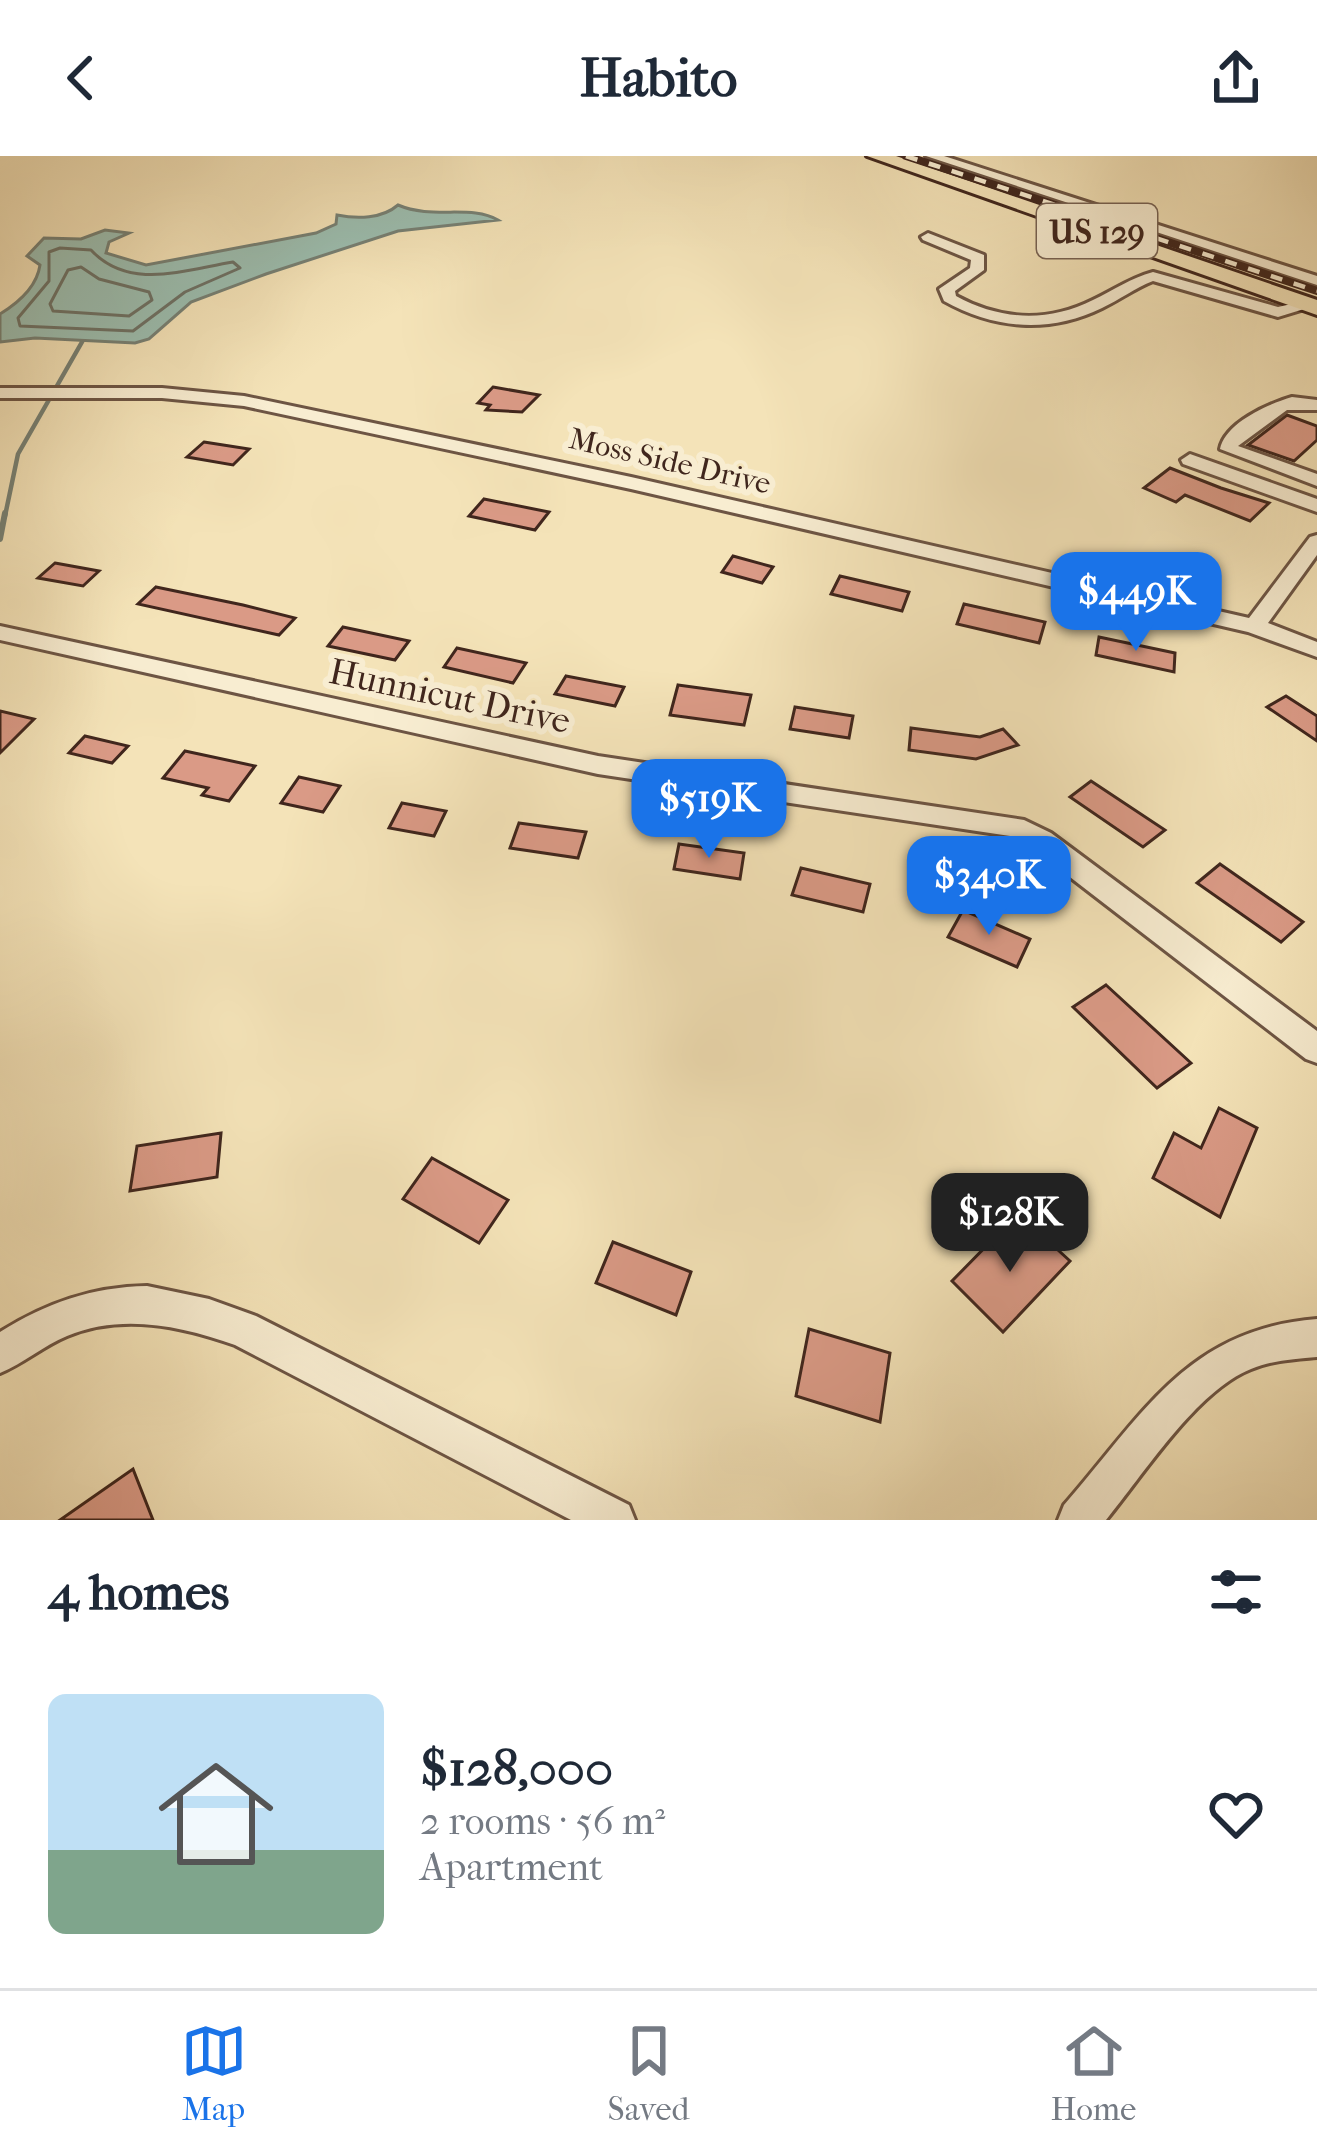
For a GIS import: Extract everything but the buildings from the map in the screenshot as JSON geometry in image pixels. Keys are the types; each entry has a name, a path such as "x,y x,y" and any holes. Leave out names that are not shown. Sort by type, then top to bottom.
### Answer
{"highway":[{"name":"US 129","path":"877,156 1313,306"}],"street":[{"path":"932,156 1310,279 1317,265"},
{"path":"928,237 979,258 977,270 947,290 949,298 963,307 1018,322 1053,322 1153,276 1278,312 1313,306"},
{"name":"Moss Side Drive","path":"0,393 162,392 244,401 631,483 1254,626 1317,650"},
{"path":"1317,405 1303,400 1280,404 1229,442 1229,449 1317,480"},
{"path":"1190,460 1317,506"},
{"path":"1254,626 1317,541"},
{"name":"Hunnicut Drive","path":"0,634 598,765 1015,827 1041,840 1317,1049"},
{"path":"0,1354 51,1322 82,1310 148,1302 190,1309 243,1328 614,1520"},
{"path":"1078,1520 1201,1382 1226,1361 1254,1349 1317,1338"}],"water":[{"path":"398,205 476,213 498,220 398,231 266,274 191,302 149,339 135,343 35,338 0,342 0,314 31,287 40,265 27,256 44,238 81,239 105,230 129,233 109,242 106,253 146,265 316,233 336,224 337,215 369,217"}],"waterway":[{"path":"5,516 18,454 82,342"},
{"path":"0,539 5,513"}],"railway":[{"path":"906,156 1317,291"}]}
